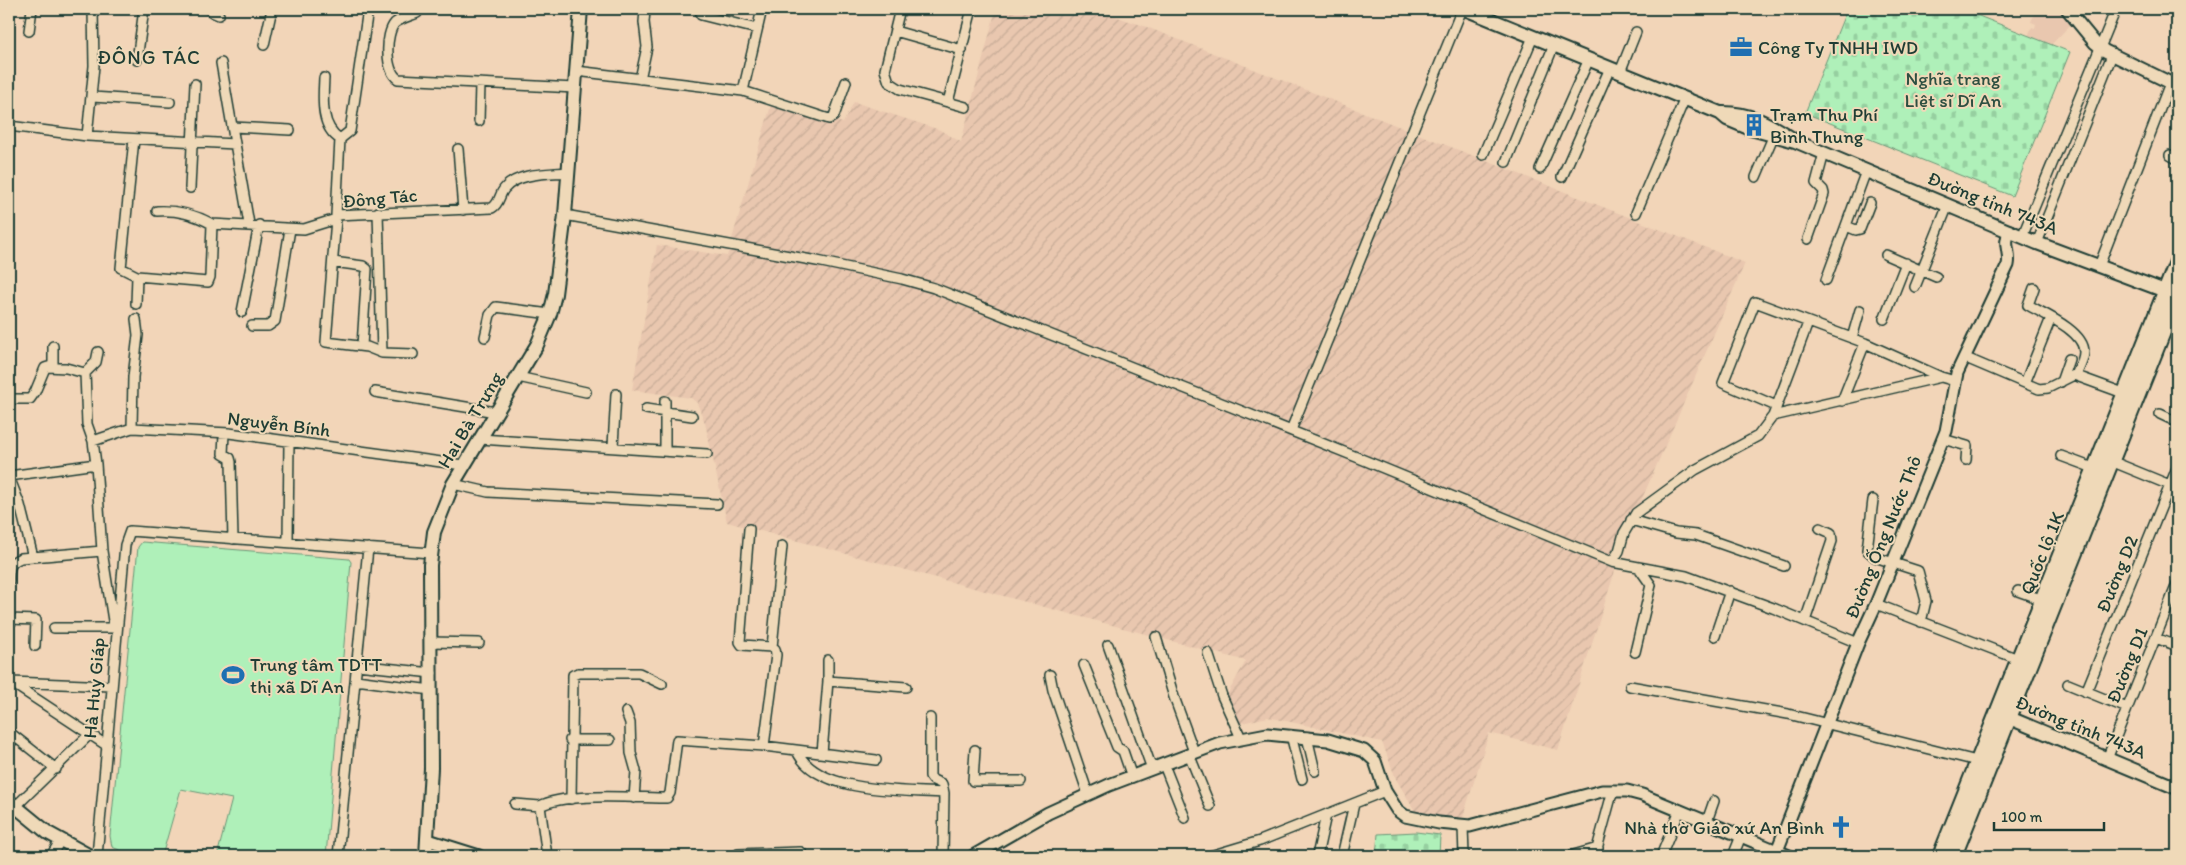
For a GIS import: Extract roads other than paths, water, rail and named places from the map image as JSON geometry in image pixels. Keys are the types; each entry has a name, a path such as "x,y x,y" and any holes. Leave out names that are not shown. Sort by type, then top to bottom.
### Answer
{"main road":[{"name":"Hai Bà Trưng","path":"426,856 432,673 430,642 431,553 434,532 453,484 463,465 537,345 550,314 565,215 581,9"},
{"name":"Đường tỉnh 743A","path":"1463,9 1685,98 1720,113 1727,119 1773,137 1795,141 2037,243 2174,295"},
{"name":"Đường tỉnh 743A","path":"1720,113 1738,112 1769,123 1795,141"},
{"name":"Quốc lộ 1K","path":"1954,856 2004,716 2111,461 2174,295 2176,268"},
{"name":"Quốc lộ 1K","path":"1940,856 1978,761 2004,716 2018,659 2044,600 2126,394 2174,295"},
{"name":"Đường tỉnh 743A","path":"2004,716 2177,788"},
{"path":"12,804 60,841 90,856"}],"street":[{"path":"29,30 32,9"},
{"path":"87,136 94,66 93,9"},
{"path":"137,60 144,9"},
{"path":"211,9 212,12 219,15"},
{"path":"264,45 272,9"},
{"path":"368,9 350,131 340,140 326,342 362,346 382,353 413,354"},
{"path":"743,91 762,9"},
{"path":"900,9 885,70 889,82 900,89 966,107"},
{"path":"948,102 972,9"},
{"path":"1291,430 1463,9"},
{"path":"2067,9 2100,47 2174,84 2099,266"},
{"path":"2022,236 2116,9"},
{"path":"640,80 647,47 644,22 645,10"},
{"path":"417,13 398,21 392,28 389,37 390,69 394,77 398,79 575,88"},
{"path":"701,15 757,29"},
{"path":"895,31 962,50"},
{"path":"1562,177 1636,32"},
{"path":"1483,155 1533,36"},
{"path":"1506,162 1554,45"},
{"path":"2037,243 2112,54"},
{"path":"1540,169 1589,59"},
{"path":"221,63 235,144 254,225 242,312"},
{"path":"576,71 743,91 828,119 834,116 846,82"},
{"path":"324,78 323,108 331,132 340,140"},
{"path":"190,188 195,84"},
{"path":"479,121 480,84"},
{"path":"92,96 170,102"},
{"path":"1636,213 1685,98"},
{"path":"9,126 87,136 235,144"},
{"path":"233,127 290,130"},
{"path":"1756,178 1773,137"},
{"path":"134,139 121,268 136,276 208,282 210,277 212,224 199,217 175,210 157,211"},
{"path":"458,149 463,210"},
{"path":"1808,240 1824,194 1823,190 1816,183 1816,177 1824,153"},
{"path":"2052,164 2066,170"},
{"path":"1826,280 1866,171"},
{"name":"Đông Tác","path":"212,224 304,229 336,217 378,212 492,208 497,204 503,190 518,178 568,172"},
{"path":"2045,181 2060,186"},
{"path":"1846,226 1856,230 1860,229 1870,202"},
{"path":"1915,287 1948,205"},
{"path":"378,212 382,353"},
{"path":"565,215 817,260 902,279 1012,318 1612,562 1686,576 1730,591 1858,643"},
{"path":"252,326 268,326 275,321 290,229"},
{"name":"Đường Ống Nước Thô","path":"1776,854 1858,643 1876,604 1943,439 1954,398 1955,381 2008,265 2010,257 2005,243 2010,231"},
{"path":"1886,255 1936,277"},
{"path":"333,262 363,266 367,269 362,346"},
{"path":"1884,319 1906,263"},
{"path":"136,276 136,304"},
{"path":"1966,358 2043,389 2076,375 2083,360 2083,347 2072,331 2028,305 2034,288"},
{"path":"1776,406 1725,384 1723,381 1755,302 1865,343 1941,377 1955,381"},
{"path":"485,337 490,314 496,307 550,314"},
{"path":"1852,338 1860,310"},
{"path":"2025,383 2051,318"},
{"path":"132,428 133,377 138,335 136,320"},
{"path":"1612,562 1619,551 1631,520 1653,498 1694,470 1758,436 1773,416 1808,323"},
{"path":"1842,401 1865,343"},
{"path":"53,346 53,366"},
{"path":"33,557 20,505 9,476 96,464 93,441 87,424 85,373 96,362 98,352"},
{"path":"2061,382 2069,359"},
{"path":"9,399 30,399 36,392 45,368 53,366 85,373"},
{"path":"2076,375 2126,394"},
{"path":"518,377 586,392"},
{"path":"1773,416 1941,377"},
{"path":"376,392 496,412"},
{"path":"613,446 616,394"},
{"path":"665,402 665,451"},
{"path":"646,408 692,416"},
{"path":"2160,414 2177,422"},
{"name":"Nguyễn Bính","path":"93,441 132,428 224,433 289,440 463,465"},
{"path":"224,433 223,454 230,458 231,462 232,539"},
{"path":"480,439 613,446 707,454"},
{"path":"1943,439 1966,445 1966,460"},
{"path":"288,542 289,440"},
{"path":"2061,456 2096,469"},
{"path":"2111,461 2174,486"},
{"name":"Hà Huy Giáp","path":"96,464 102,552 115,631 97,856"},
{"name":"Đường D2","path":"2086,692 2174,486 2177,468"},
{"path":"453,484 488,492 717,504"},
{"path":"1873,500 1867,550 1875,557 1918,571 1926,601 1922,622"},
{"path":"1631,520 1676,534 1696,535 1784,566"},
{"path":"1805,621 1832,541 1830,534 1820,528"},
{"path":"749,529 740,642 746,647 772,647"},
{"path":"54,628 115,631 125,545 130,531 431,553"},
{"path":"764,746 776,655 775,649 772,647 782,546"},
{"path":"338,856 368,548"},
{"path":"9,581 9,568 13,561 33,557 102,552"},
{"path":"1635,652 1651,585 1639,568"},
{"name":"Đường D1","path":"2107,759 2177,584"},
{"path":"1715,636 1730,591"},
{"path":"2018,591 2044,600"},
{"path":"1876,604 2018,659"},
{"path":"35,646 36,611"},
{"path":"9,619 36,620"},
{"path":"1156,637 1191,753 1210,806"},
{"path":"2156,638 2177,646"},
{"path":"430,642 479,643"},
{"path":"1108,645 1152,769"},
{"path":"1208,653 1222,696 1241,738"},
{"path":"822,753 828,660"},
{"path":"357,664 432,673"},
{"path":"1084,665 1117,747 1123,751 1132,777"},
{"path":"571,799 570,740 572,681 575,673 639,673 662,684"},
{"path":"1050,675 1053,690 1088,794"},
{"path":"356,680 431,690"},
{"path":"828,681 906,687"},
{"path":"9,682 111,686"},
{"path":"9,682 106,745"},
{"path":"2068,684 2127,708"},
{"path":"1630,686 1788,714 1978,761"},
{"path":"626,712 630,723 631,753 636,771 634,798"},
{"path":"930,718 930,776 933,780 942,784 944,793 943,856"},
{"path":"9,732 56,769"},
{"path":"12,804 56,769 90,734"},
{"path":"973,856 1048,813 1088,794 1191,753 1241,738 1267,734 1328,740 1364,751 1378,766 1390,802 1405,816 1463,826 1591,793 1612,790 1642,795 1741,836 1776,854 1789,856"},
{"path":"1291,735 1302,779"},
{"path":"1307,737 1314,771"},
{"path":"570,740 610,740"},
{"path":"515,804 540,806 571,799 667,798 670,793 677,740 764,746 876,760"},
{"path":"975,750 973,781 1021,781"},
{"path":"797,751 801,760 810,769 834,781 878,788 944,793"},
{"path":"1164,765 1185,818"},
{"path":"1570,856 1596,852 1612,790"},
{"path":"1211,856 1260,841 1385,791"},
{"path":"1707,822 1714,802"},
{"path":"1342,856 1354,804"},
{"path":"540,806 547,856"},
{"path":"1661,856 1680,810"},
{"path":"1317,856 1326,815"},
{"path":"1463,826 1464,856"},
{"path":"1733,856 1741,836"},
{"path":"428,840 479,856"},
{"path":"50,856 60,841"},
{"path":"738,854 801,852 804,856"}],"place":[{"name":"Công Ty TNHH IWD","path":"1741,47"},
{"name":"Trạm Thu Phí Bình Thung","path":"1754,125"},
{"name":"Trung tâm TDTT thị xã Dĩ An","path":"233,675"},
{"name":"Nhà thờ Giáo xứ An Bình","path":"1841,827"}],"district":[{"name":"ĐÔNG TÁC","path":"149,57"}],"park label":[{"name":"Nghĩa trang Liệt sĩ Dĩ An","path":"1953,89"}]}
